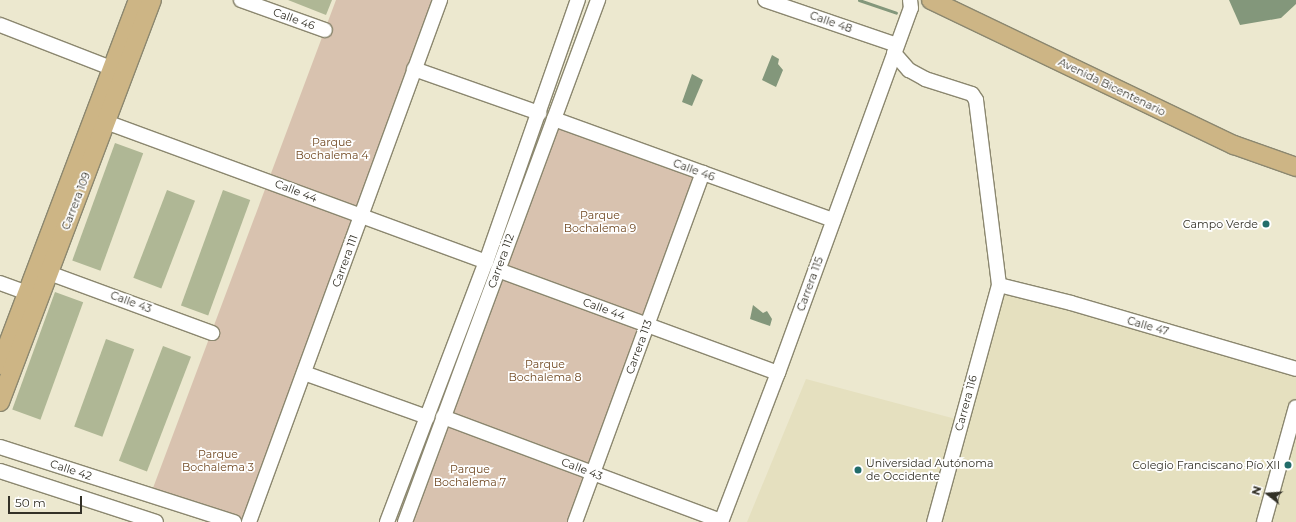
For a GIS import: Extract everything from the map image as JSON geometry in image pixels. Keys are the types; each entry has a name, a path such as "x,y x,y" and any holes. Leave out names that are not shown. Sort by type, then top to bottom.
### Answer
{"main road":[{"name":"Carrera 109","path":"0,402 106,122 138,0"},
{"name":"Carrera 109","path":"0,365 118,72 152,0"},
{"name":"Avenida Bicentenario","path":"931,0 1234,145 1296,167"}],"street":[{"name":"Calle 46","path":"241,0 325,30"},
{"name":"Carrera 111","path":"249,522 440,0"},
{"name":"Carrera 112","path":"387,522 486,262 578,0"},
{"name":"Carrera 112","path":"405,522 598,0"},
{"name":"Calle 48","path":"765,0 895,49"},
{"name":"Carrera 115","path":"721,522 778,373 911,8 910,0"},
{"path":"0,25 118,72"},
{"path":"895,49 909,70 925,79 972,94 976,100 999,284"},
{"path":"414,69 539,113"},
{"name":"Calle 46","path":"554,119 833,220"},
{"name":"Calle 44","path":"106,122 486,262"},
{"name":"Carrera 113","path":"575,522 703,173"},
{"name":"Calle 44","path":"498,270 778,373"},
{"name":"Calle 43","path":"49,273 212,333"},
{"path":"0,283 28,293"},
{"name":"Calle 47","path":"999,284 1071,303 1296,369"},
{"name":"Carrera 116","path":"934,522 999,284"},
{"path":"304,373 427,417"},
{"path":"1264,522 1296,407"},
{"name":"Calle 43","path":"443,417 721,522"},
{"name":"Calle 42","path":"0,447 234,522"},
{"path":"0,471 156,522"}],"shaded area":[{"path":"1229,0 1296,0 1296,4 1281,18 1240,25"},
{"path":"772,55 779,59 778,64 783,70 776,87 762,80"},
{"path":"692,74 703,80 692,106 682,102"},
{"path":"999,285 1296,369 1296,522 747,522 806,379 952,418 962,418"},
{"path":"753,305 763,313 767,311 772,319 770,326 750,319"}],"green space":[{"name":"Parque Bochalema 3","path":"336,0 440,0 249,522 234,522 150,496"},
{"path":"554,119 703,173 575,522 405,522"}],"building":[{"path":"288,0 332,0 326,15"},
{"path":"115,143 143,153 100,271 72,260"},
{"path":"167,190 195,201 161,289 133,278"},
{"path":"223,190 250,200 208,316 181,306"},
{"path":"55,292 83,302 40,420 12,409"},
{"path":"106,339 134,349 102,437 74,426"},
{"path":"163,346 191,357 147,472 119,461"}],"waterway":[{"path":"859,0 896,13"}],"place":[{"name":"Campo Verde","path":"1266,224"},
{"name":"Colegio Franciscano Pío XII","path":"1288,465"},
{"name":"Universidad Autónoma de Occidente","path":"858,470"}],"park label":[{"name":"Parque Bochalema 4","path":"332,149"},
{"name":"Parque Bochalema 9","path":"600,222"},
{"name":"Parque Bochalema 8","path":"545,371"},
{"name":"Parque Bochalema 7","path":"470,476"}]}
